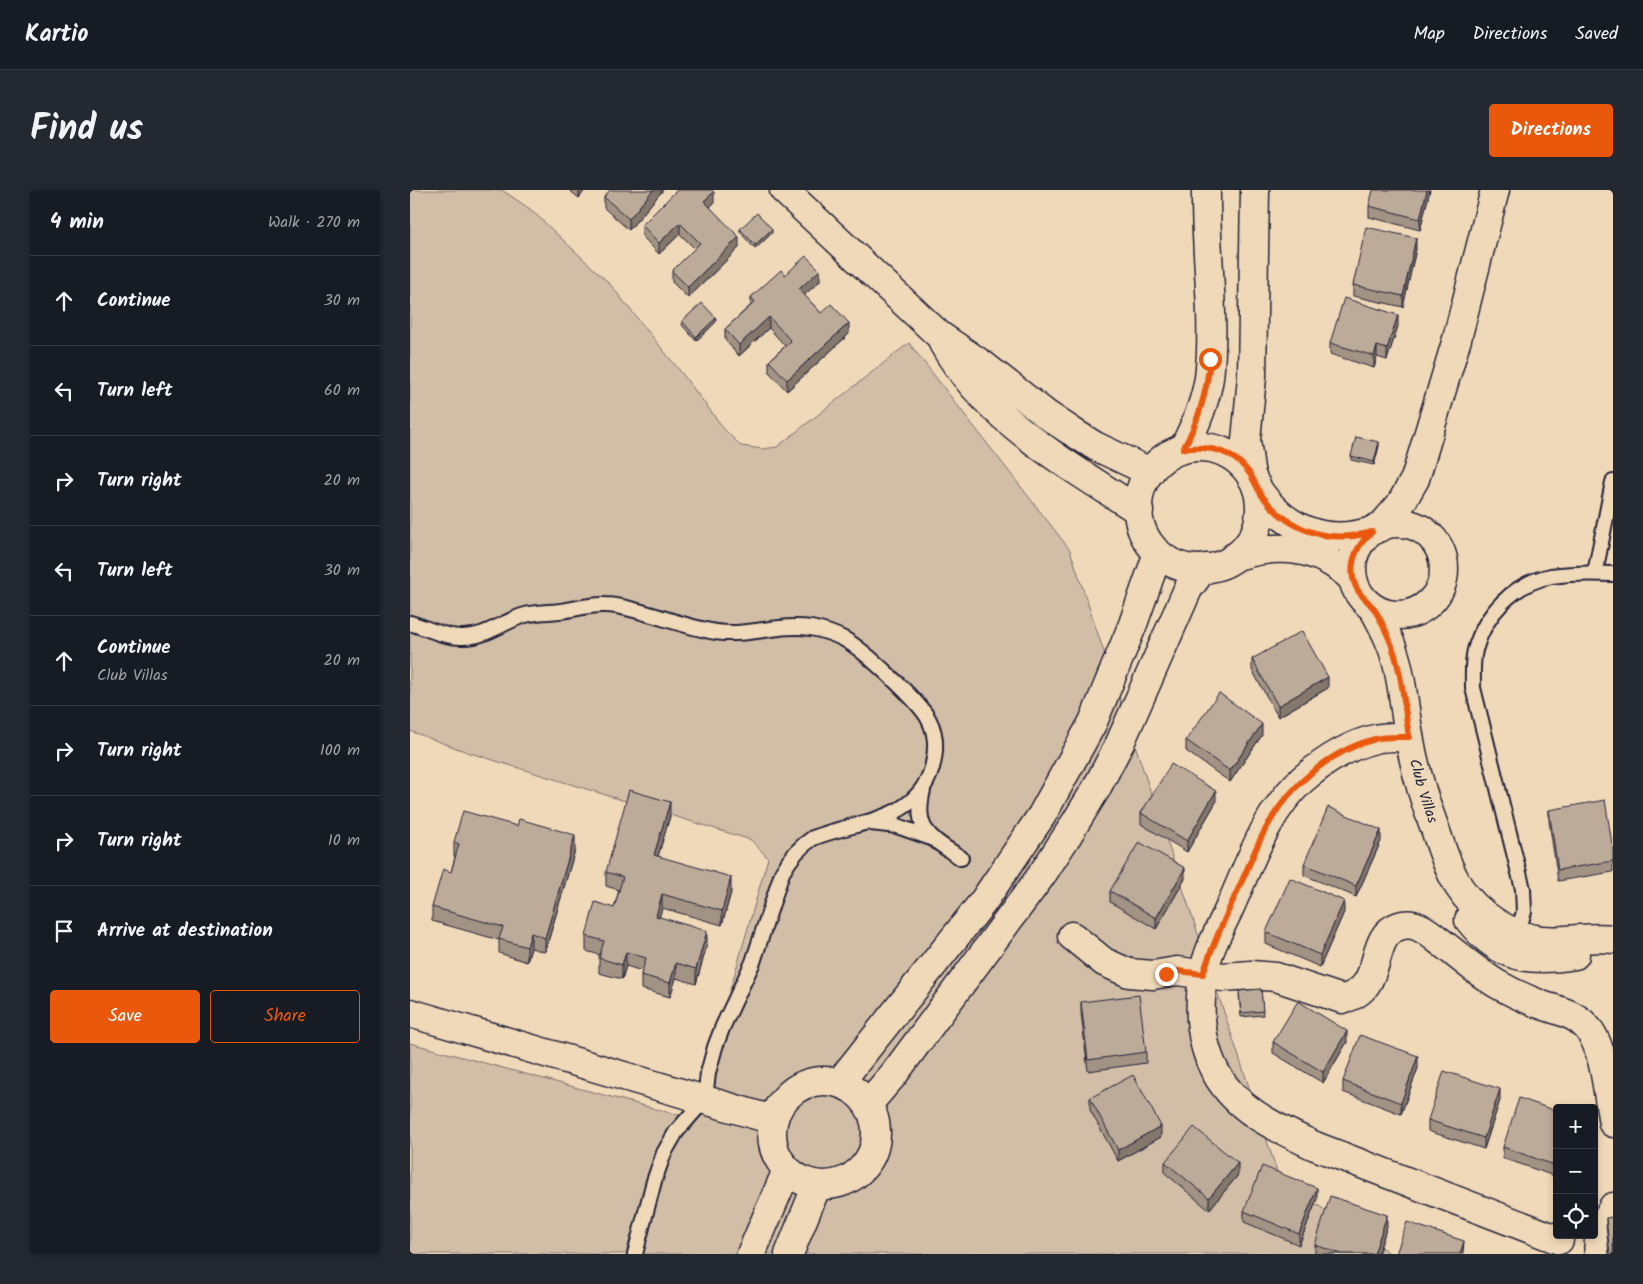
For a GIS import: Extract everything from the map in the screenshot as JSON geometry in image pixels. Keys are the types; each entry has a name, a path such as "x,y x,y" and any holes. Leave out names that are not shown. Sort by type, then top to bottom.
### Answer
{"street":[{"path":"784,190 939,335 983,365 1047,416 1095,446 1150,472"},
{"path":"1183,449 1198,417 1208,379 1210,296 1206,190"},
{"path":"1255,190 1252,260 1254,316 1252,377 1246,440 1254,482 1260,514 1257,527 1244,549 1221,564 1206,568 1180,566 1158,552 1148,540 1141,526 1139,511 1141,490 1150,472 1170,454 1196,447 1221,451 1233,457 1243,465 1254,482 1278,514 1299,528 1323,536 1348,537 1393,523 1405,524 1428,534"},
{"path":"1415,479 1415,494 1421,521 1442,557 1444,571 1441,584 1435,596 1425,606 1413,613 1400,615 1386,614 1364,601 1357,591 1353,579 1352,566 1355,553 1362,541 1377,529 1400,504 1415,479 1457,338 1494,190"},
{"path":"939,335 951,358 966,378 1000,414 1059,460 1139,511"},
{"path":"1234,557 1266,550 1293,549 1307,551 1332,562 1353,579"},
{"path":"840,1082 983,902 1042,815 1093,722 1133,624 1158,552"},
{"path":"868,1104 899,1066 1041,876 1069,833 1120,743 1188,589 1206,568"},
{"path":"1373,608 1389,639 1400,672"},
{"path":"1400,672 1413,613"},
{"name":"Club Villas","path":"1400,672 1409,737 1427,808 1453,877 1456,892 1469,920 1480,933 1492,942 1513,943 1613,939"},
{"path":"1409,737 1376,738 1348,749 1323,763 1302,780 1283,801 1267,825 1210,952 1203,974 1200,1020 1205,1048 1216,1074 1233,1096 1254,1115 1314,1146 1559,1240"},
{"path":"1072,936 1104,962 1129,973 1154,975 1178,971 1223,977 1251,975 1276,977 1342,999 1359,993 1366,986 1385,935 1391,929 1405,924 1420,927 1478,972 1497,984 1543,1005 1568,1012 1585,1026 1591,1033 1600,1051 1613,1123"},
{"path":"1497,984 1513,943"},
{"name":"Club Villas","path":"1513,943 1535,959 1550,959 1582,953 1613,943"},
{"path":"410,1012 773,1120"},
{"path":"816,1081 840,1082 860,1094 868,1104 875,1122 876,1142 872,1155 865,1166 855,1175 844,1182 817,1185 796,1178 781,1164 773,1147 771,1129 777,1109 793,1090 804,1084 816,1081"},
{"path":"751,1254 787,1170"},
{"path":"789,1254 817,1185"},
{"path":"1599,1254 1600,1232 1613,1207"}],"lane":[{"path":"1595,574 1613,482"},
{"path":"1513,943 1524,912 1523,889 1473,688 1472,669 1474,651 1490,617 1502,602 1532,582 1550,576 1613,574"},
{"path":"410,623 452,637 472,636 482,634 525,615 606,605 699,628 730,633 795,627 812,628 829,633 859,649 913,699 930,721 936,748 920,802 920,815 924,828 931,838"},
{"path":"635,1254 654,1181 664,1153 676,1132 705,1100 708,1073 715,1047 753,962 787,863 803,844 813,838 891,814 914,800 923,790"},
{"path":"863,822 897,826 931,838 961,858"}],"shaded area":[{"path":"410,190 502,190 530,209 609,283 725,430 741,446 762,449 777,447 909,343 1070,550 1280,1180 1391,1254 410,1254 410,1043 693,1119 768,858 751,840 467,752 410,731"}],"building":[{"path":"610,190 653,190 629,219 604,197"},
{"path":"677,190 712,190 714,192 704,201 739,237 688,287 672,271 700,243 680,223 659,243 642,225"},
{"path":"1373,190 1427,190 1420,219 1369,206"},
{"path":"757,213 772,229 755,245 740,229"},
{"path":"1366,227 1416,238 1403,296 1353,285"},
{"path":"806,256 820,270 799,289 821,313 831,304 849,323 787,380 769,361 791,341 769,317 739,345 725,329 755,302 751,297 781,270 785,275"},
{"path":"1344,298 1398,315 1387,349 1377,346 1374,356 1330,343"},
{"path":"702,303 716,318 696,337 682,321"},
{"path":"1356,437 1379,442 1374,462 1351,456"},
{"path":"1302,631 1328,677 1278,706 1252,659"},
{"path":"1219,693 1262,724 1230,771 1186,740"},
{"path":"1171,764 1216,791 1187,841 1141,813"},
{"path":"629,790 670,802 654,855 731,877 722,911 662,894 656,916 707,931 696,969 676,963 670,983 641,975 646,958 626,952 622,965 599,958 604,941 586,936 595,902 614,908 623,877 606,872"},
{"path":"1605,800 1613,861 1558,870 1549,810"},
{"path":"1328,807 1381,830 1356,886 1304,864"},
{"path":"463,811 517,826 519,819 575,835 545,938 531,933 527,947 499,939 503,927 432,907 443,869 451,872 459,844 454,842"},
{"path":"1139,842 1185,868 1156,918 1110,891"},
{"path":"1290,878 1344,901 1320,955 1266,932"},
{"path":"1261,989 1263,1011 1241,1013 1239,991"},
{"path":"1139,995 1146,1052 1088,1060 1081,1002"},
{"path":"1298,1001 1347,1031 1323,1072 1273,1042"},
{"path":"1360,1035 1418,1056 1401,1103 1343,1081"},
{"path":"1444,1071 1500,1089 1484,1138 1428,1120"},
{"path":"1133,1075 1161,1126 1118,1150 1090,1098"},
{"path":"1519,1098 1553,1110 1553,1165 1503,1147"},
{"path":"1194,1127 1238,1163 1209,1198 1165,1162"},
{"path":"1262,1166 1317,1188 1299,1234 1244,1211"},
{"path":"1330,1196 1387,1215 1374,1254 1342,1254 1315,1245"},
{"path":"1613,1217 1613,1254 1610,1254 1606,1218"},
{"path":"1407,1222 1464,1241 1460,1254 1396,1254"}],"route":[{"path":"1166,974 1178,971 1203,974 1210,952 1267,825 1283,801 1302,780 1323,763 1348,749 1376,738 1409,737 1400,672 1389,639 1373,608 1364,601 1357,591 1353,579 1352,566 1355,553 1362,541 1372,532 1348,537 1335,537 1323,536 1299,528 1287,521 1270,506 1243,465 1233,457 1221,451 1208,448 1183,449 1192,433 1204,398 1210,359"}]}
